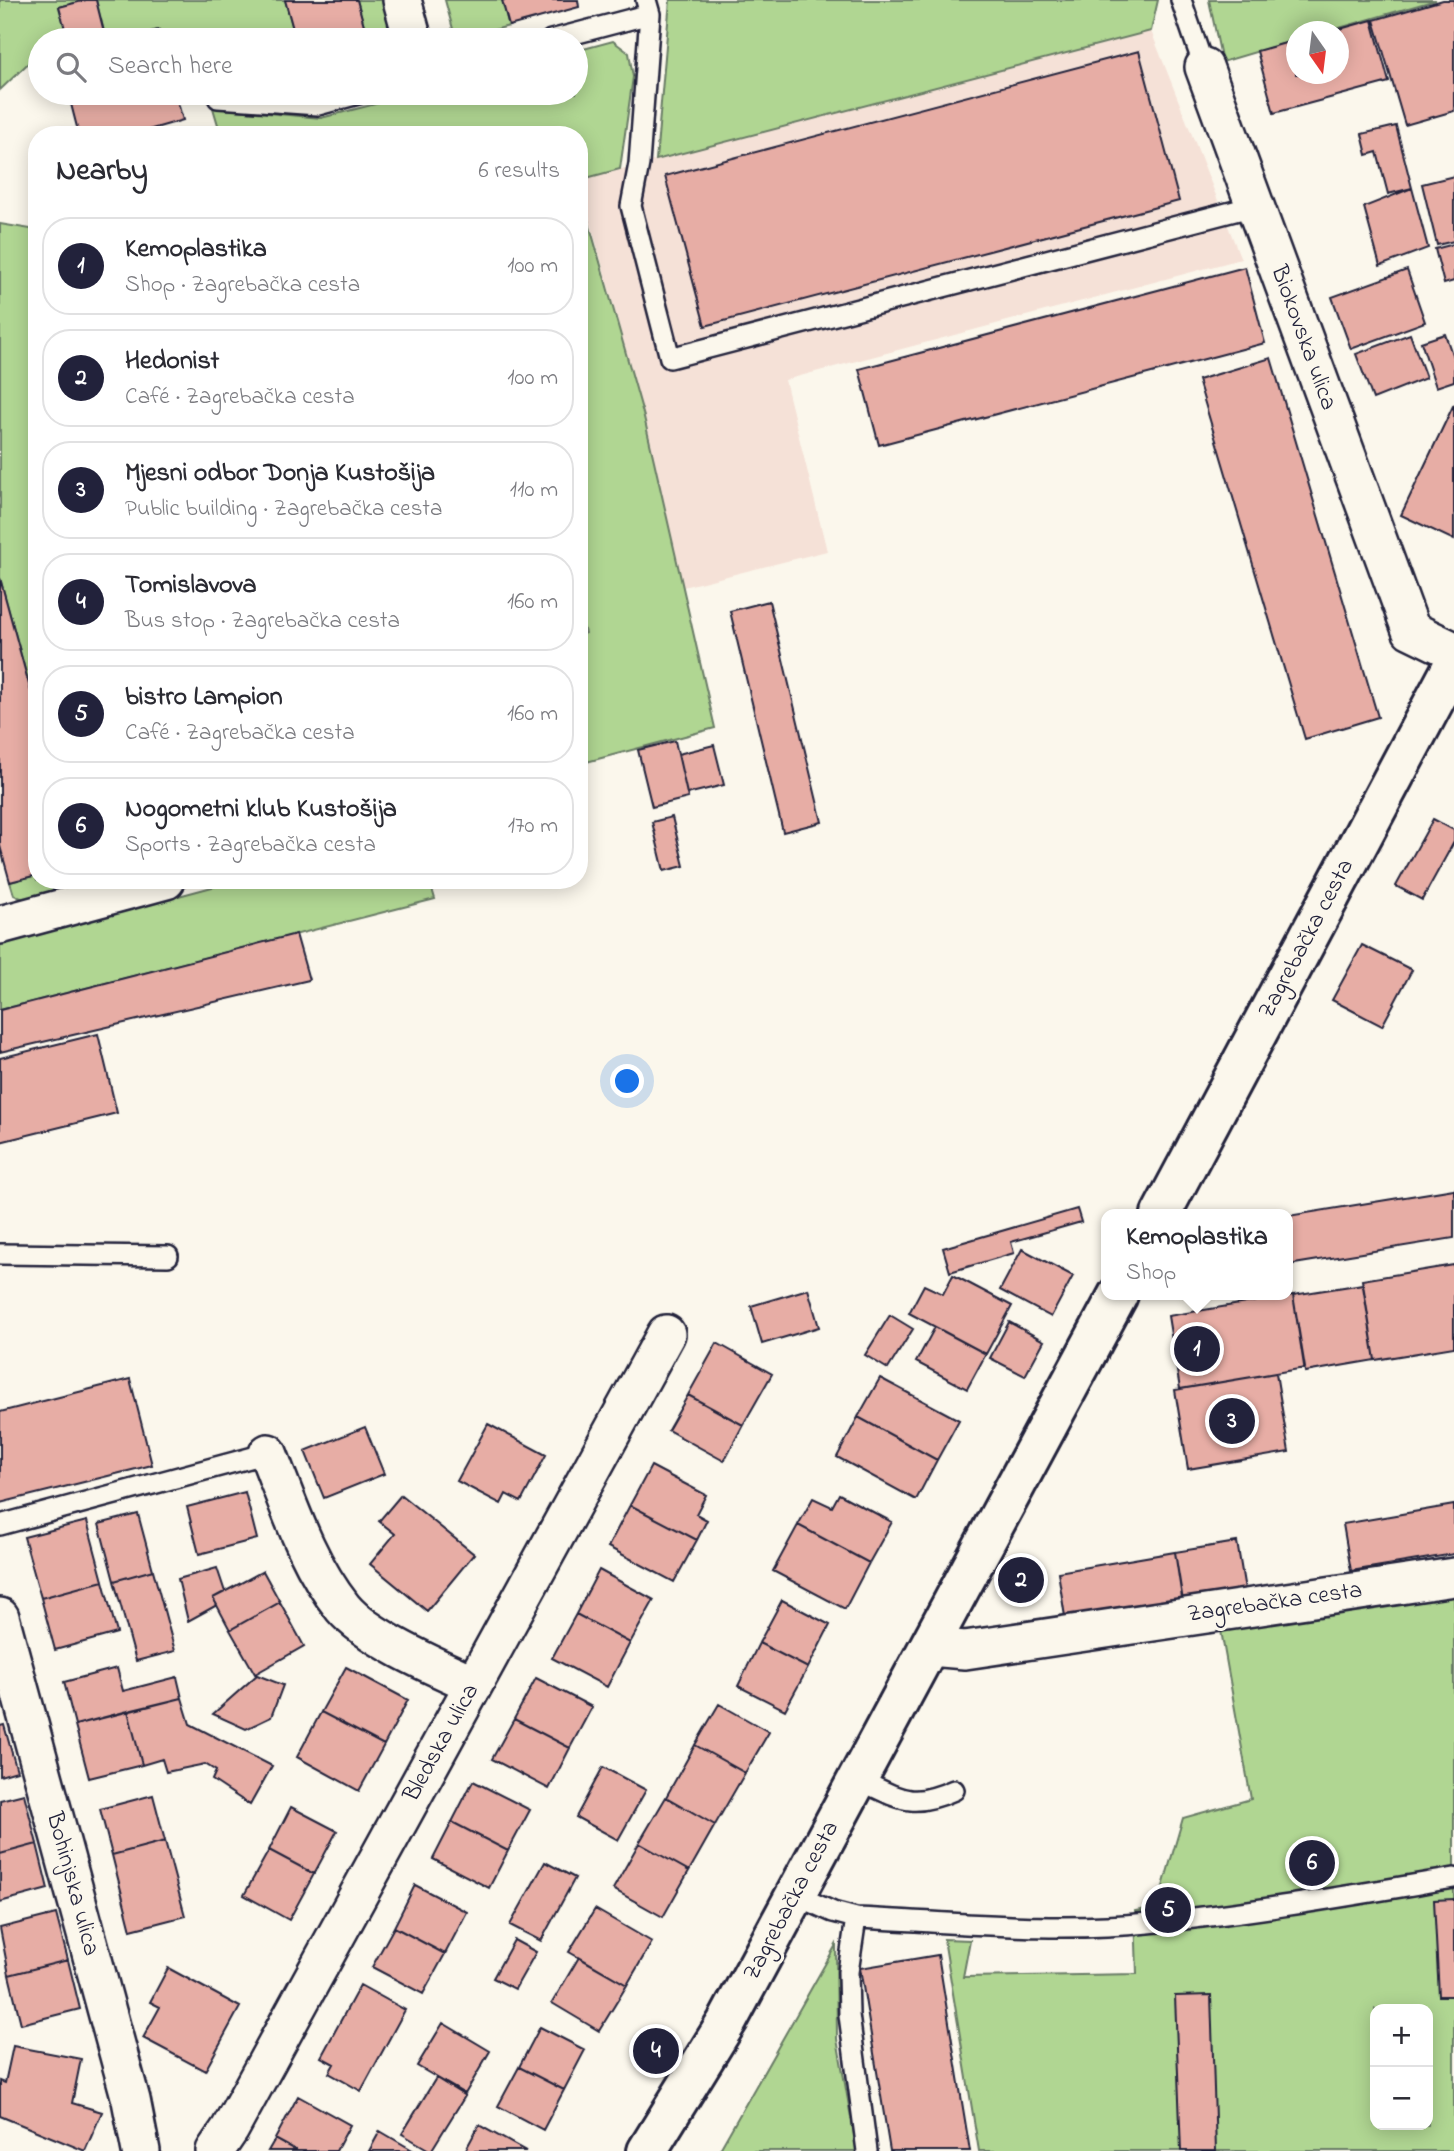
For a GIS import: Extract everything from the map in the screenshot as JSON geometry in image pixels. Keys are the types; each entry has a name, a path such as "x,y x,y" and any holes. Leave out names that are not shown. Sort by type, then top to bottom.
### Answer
{"street":[{"path":"402,0 410,28"},
{"name":"Biokovska ulica","path":"1204,67 1412,630 1454,651"},
{"name":"Zagrebačka cesta","path":"1164,1209 1454,664"},
{"path":"0,925 133,889"},
{"name":"Zagrebačka cesta","path":"647,2151 728,2020 1115,1300"},
{"name":"Bledska ulica","path":"215,2151 230,2129 666,1334"},
{"path":"268,1453 308,1553 345,1610 379,1636 474,1684"},
{"name":"Zagrebačka cesta","path":"930,1647 965,1650 1454,1577"},
{"name":"Bohinjska ulica","path":"0,1618 131,2100 141,2151"}],"lane":[{"name":"Biokovska ulica","path":"1181,0 1204,67"},
{"path":"586,28 648,7 639,164 631,206 670,358 1254,206"},
{"path":"0,1254 168,1256"},
{"path":"0,1525 268,1453"},
{"path":"857,1779 913,1803 932,1800 954,1790"},
{"path":"795,1895 833,1912 856,1918 1032,1926 1136,1924 1251,1911 1454,1878"},
{"path":"856,1918 848,1972 849,2015 867,2151"}],"shaded area":[{"path":"1151,31 1241,259 785,380 827,551 683,587 644,417 588,213 588,178"}],"green space":[{"path":"0,0 86,0 60,7 65,28 28,28 28,63 0,90"},
{"path":"96,0 285,0 293,28 103,28"},
{"path":"357,0 389,0 397,28 365,28"},
{"path":"445,0 502,0 509,26 453,28"},
{"path":"670,0 1158,0 1151,31 656,160"},
{"path":"1209,0 1436,0 1349,25 1349,21 1286,21 1286,43 1222,62"},
{"path":"613,41 629,53 633,77 620,169 588,178 588,126 218,126 213,108 321,118 371,105 588,105 588,48"},
{"path":"588,220 644,417 715,728 588,762"},
{"path":"0,224 28,229 28,681 0,578"},
{"path":"28,877 28,889 69,889 28,901 14,895 10,882"},
{"path":"205,889 432,889 435,899 0,1010 0,944"},
{"path":"1454,1590 1454,2151 979,2151 944,1939 970,1940 963,1977 1137,1974 1135,1911 1157,1907 1183,1818 1251,1799 1220,1625"},
{"path":"836,1945 837,2039 857,2151 719,2151"}],"building":[{"path":"96,0 103,28 65,28 59,7"},
{"path":"285,0 357,0 365,28 293,28"},
{"path":"502,0 578,0 579,7 509,26"},
{"path":"1443,0 1454,0 1454,111 1405,125 1374,20"},
{"path":"1372,20 1389,82 1274,113 1257,51 1286,43 1286,84 1349,84 1349,26"},
{"path":"1139,51 1179,201 705,326 665,176"},
{"path":"71,105 179,105 183,120 162,126 77,126"},
{"path":"1396,126 1412,188 1388,194 1377,152 1367,155 1362,134"},
{"path":"1454,176 1454,241 1437,245 1422,184"},
{"path":"1412,188 1428,248 1380,266 1364,207"},
{"path":"1454,244 1454,281 1444,284 1435,249"},
{"path":"1245,267 1265,343 879,445 859,369"},
{"path":"1407,270 1425,322 1351,349 1332,297"},
{"path":"1410,334 1426,378 1373,399 1356,354"},
{"path":"1445,334 1454,360 1454,381 1436,387 1421,342"},
{"path":"1271,358 1378,717 1305,739 1198,380"},
{"path":"1454,404 1454,540 1401,515"},
{"path":"0,578 28,681 28,877 10,882 0,846"},
{"path":"769,601 822,822 783,832 730,611"},
{"path":"675,741 688,798 652,807 638,750"},
{"path":"714,745 724,785 687,794 678,754"},
{"path":"672,817 684,866 664,871 652,822"},
{"path":"1433,819 1454,830 1454,842 1422,900 1396,886"},
{"path":"296,934 309,980 0,1052 0,1010"},
{"path":"1362,945 1412,970 1382,1026 1332,1000"},
{"path":"98,1034 117,1113 0,1142 0,1058"},
{"path":"1454,1189 1454,1238 1293,1264 1293,1215"},
{"path":"1077,1209 1081,1222 1011,1242 1014,1253 950,1272 943,1248"},
{"path":"1022,1249 1073,1276 1051,1317 1000,1290"},
{"path":"1454,1265 1454,1347 1375,1360 1362,1280"},
{"path":"953,1275 1012,1306 986,1354 909,1313 924,1285 943,1294"},
{"path":"1363,1284 1375,1360 1305,1372 1293,1295"},
{"path":"808,1289 819,1327 762,1344 751,1306"},
{"path":"1293,1295 1305,1368 1180,1389 1168,1316 1263,1300 1293,1300"},
{"path":"890,1315 913,1329 888,1369 865,1355"},
{"path":"1009,1322 1044,1341 1025,1376 990,1358"},
{"path":"935,1327 986,1354 967,1389 916,1362"},
{"path":"717,1343 772,1374 743,1425 688,1395"},
{"path":"1276,1373 1289,1452 1188,1469 1175,1390"},
{"path":"880,1378 959,1420 937,1460 858,1417"},
{"path":"130,1379 152,1465 0,1503 0,1412"},
{"path":"688,1395 743,1425 724,1461 668,1430"},
{"path":"858,1417 937,1460 916,1500 837,1457"},
{"path":"488,1424 546,1455 521,1502 506,1494 501,1504 457,1481"},
{"path":"365,1427 384,1474 324,1498 305,1451"},
{"path":"651,1466 706,1495 696,1514 707,1520 697,1540 630,1505"},
{"path":"245,1492 257,1539 199,1554 187,1507"},
{"path":"839,1494 892,1522 869,1563 798,1525 813,1498 832,1507"},
{"path":"401,1495 474,1554 427,1611 370,1564 395,1534 379,1521"},
{"path":"630,1505 697,1540 674,1582 608,1547"},
{"path":"1454,1505 1454,1554 1351,1571 1343,1524"},
{"path":"138,1514 153,1570 114,1581 99,1524"},
{"path":"87,1521 103,1581 41,1598 24,1537"},
{"path":"798,1525 869,1563 845,1609 773,1571"},
{"path":"1237,1542 1245,1590 1183,1601 1175,1552"},
{"path":"1175,1552 1183,1604 1066,1623 1058,1572"},
{"path":"217,1568 225,1592 213,1598 217,1605 188,1621 178,1579"},
{"path":"153,1570 175,1651 136,1661 114,1581"},
{"path":"599,1570 654,1600 630,1643 576,1614"},
{"path":"263,1571 280,1602 230,1630 213,1598"},
{"path":"103,1581 117,1633 55,1650 41,1598"},
{"path":"782,1600 830,1625 808,1668 759,1643"},
{"path":"280,1602 304,1646 255,1674 230,1630"},
{"path":"576,1614 630,1643 607,1687 552,1658"},
{"path":"759,1643 808,1668 785,1710 738,1686"},
{"path":"346,1667 408,1700 384,1745 321,1712"},
{"path":"117,1668 123,1691 177,1677 182,1698 75,1725 64,1682"},
{"path":"257,1675 283,1685 271,1717 246,1729 213,1714"},
{"path":"536,1678 592,1707 570,1748 514,1719"},
{"path":"182,1698 190,1724 272,1766 250,1805 212,1780 216,1771 205,1764 166,1772 162,1759 142,1765 128,1711"},
{"path":"719,1704 769,1732 745,1773 695,1745"},
{"path":"128,1711 142,1765 89,1778 75,1725"},
{"path":"321,1712 384,1745 359,1791 297,1757"},
{"path":"514,1719 570,1748 549,1789 492,1759"},
{"path":"4,1725 17,1771 0,1776 0,1726"},
{"path":"695,1745 745,1773 715,1825 666,1797"},
{"path":"603,1767 646,1790 618,1840 576,1817"},
{"path":"473,1781 530,1810 508,1851 452,1822"},
{"path":"24,1794 37,1844 0,1854 0,1800"},
{"path":"153,1795 165,1841 112,1855 100,1809"},
{"path":"666,1797 715,1825 689,1871 639,1843"},
{"path":"291,1807 337,1831 314,1874 269,1850"},
{"path":"452,1822 508,1851 489,1888 433,1859"},
{"path":"165,1841 185,1916 131,1930 112,1855"},
{"path":"639,1843 689,1871 663,1917 613,1889"},
{"path":"37,1844 48,1889 0,1902 0,1854"},
{"path":"269,1850 314,1874 289,1920 244,1895"},
{"path":"545,1862 575,1878 541,1941 510,1925"},
{"path":"415,1885 467,1912 445,1954 394,1927"},
{"path":"1454,1899 1454,1996 1439,1996 1434,1900"},
{"path":"595,1909 652,1942 627,1985 569,1952"},
{"path":"56,1914 68,1960 9,1975 0,1928"},
{"path":"394,1927 445,1954 423,1994 372,1967"},
{"path":"514,1940 536,1952 515,1989 493,1978"},
{"path":"938,1955 970,2151 890,2151 860,1968"},
{"path":"579,1957 627,1985 599,2031 552,2003"},
{"path":"68,1960 80,2009 21,2024 9,1975"},
{"path":"168,1968 240,2007 205,2071 143,2038 160,2007 150,2002"},
{"path":"360,1985 405,2010 361,2091 329,2073 334,2064 321,2057"},
{"path":"1211,1995 1216,2151 1181,2151 1175,1996"},
{"path":"443,2023 490,2051 465,2094 417,2066"},
{"path":"540,2027 585,2050 564,2090 519,2067"},
{"path":"13,2046 81,2059 72,2103 102,2112 85,2151 0,2116 0,2081 5,2083"},
{"path":"519,2067 564,2090 543,2130 498,2106"},
{"path":"436,2078 465,2096 431,2151 402,2134"},
{"path":"298,2096 350,2125 336,2151 297,2151 275,2139"},
{"path":"479,2125 526,2151 465,2151"},
{"path":"380,2131 414,2151 369,2151"},
{"path":"275,2139 297,2151 268,2151"}],"place":[{"name":"Kemoplastika","path":"1197,1349"},
{"name":"Mjesni odbor Donja Kustošija","path":"1232,1421"},
{"name":"Hedonist","path":"1021,1580"},
{"name":"Nogometni klub Kustošija","path":"1312,1863"},
{"name":"bistro Lampion","path":"1168,1910"},
{"name":"Tomislavova","path":"656,2051"}]}
